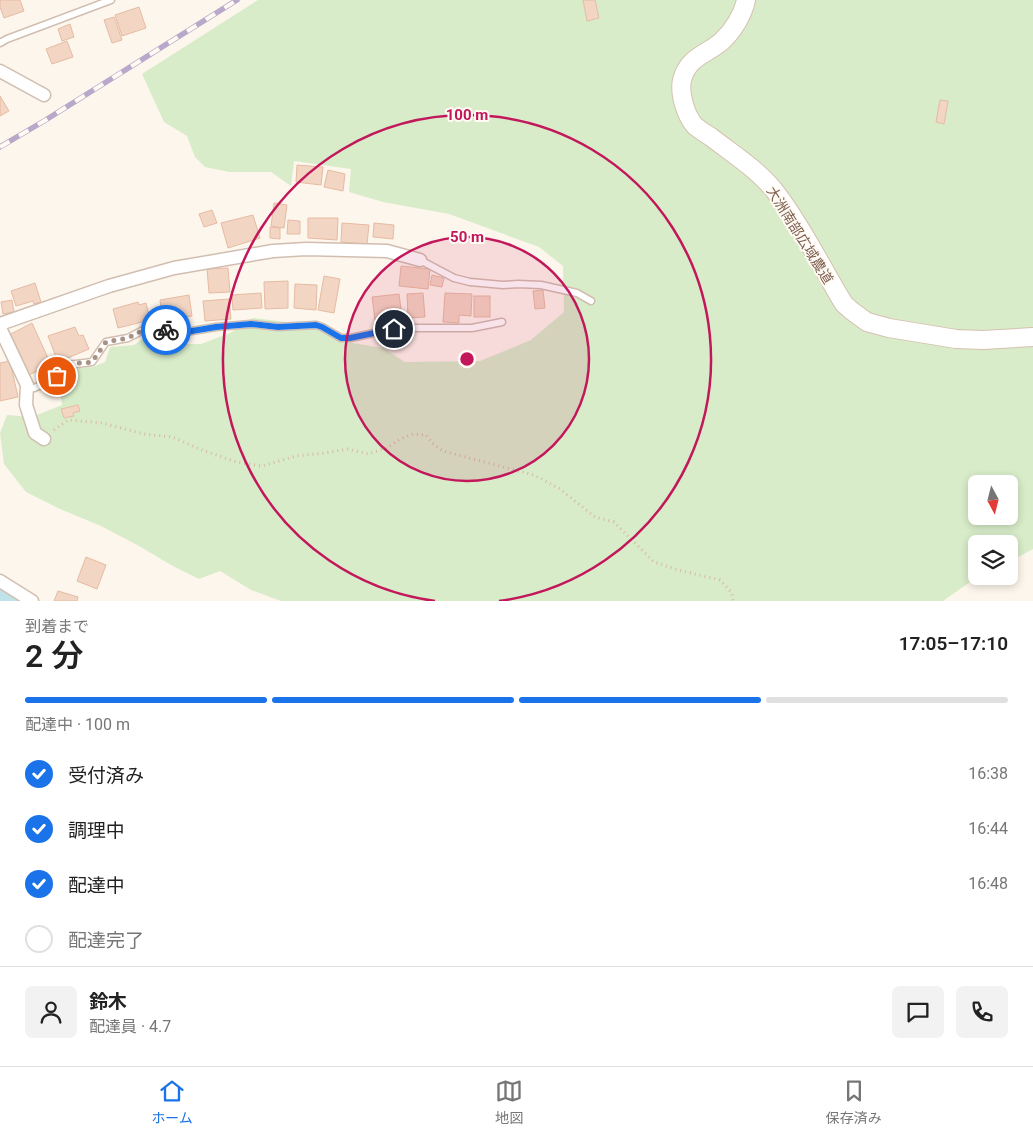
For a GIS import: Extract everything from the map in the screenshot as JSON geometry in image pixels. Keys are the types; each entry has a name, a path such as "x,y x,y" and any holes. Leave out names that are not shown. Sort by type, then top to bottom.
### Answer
{"street":[{"name":"大洲南部広域農道","path":"746,0 735,26 721,42 691,62 685,71 681,82 684,108 696,126 757,173 777,194 804,235 844,304 867,322 889,328 983,340 1033,337"},
{"path":"0,70 44,96"},
{"path":"0,324 109,286 174,268 273,250 386,251 420,260"},
{"path":"0,328 26,385 26,405 35,433 44,439"},
{"path":"0,581 32,601"}],"lane":[{"path":"0,43 111,0"},
{"path":"420,260 454,278 470,282 541,286 577,293 591,301"},
{"path":"27,389 53,380 62,368 68,364 92,362 106,342 128,338 149,327 180,333 251,324 278,327 316,325 341,338 350,338 394,329 472,328 502,322"}],"path":[{"path":"44,439 54,429 68,420 102,423 144,434 172,437 236,462 262,466 296,456 348,449 368,454 387,448 400,439 413,434 426,435 432,443 443,451 534,475 560,489 595,517 614,522 654,562 720,580 732,593 733,601"}],"green space":[{"path":"258,0 1033,0 1033,549 1018,557 1018,535 968,535 968,583 943,601 281,601 251,590 220,571 199,579 101,526 26,492 4,464 0,433 7,415 32,417 62,405 59,381 74,368 93,367 105,362 110,347 134,345 153,332 178,344 201,344 230,333 253,318 310,325 347,342 383,348 405,362 480,361 531,340 564,312 563,266 539,247 449,214 383,202 349,192 351,169 294,161 291,186 271,172 229,172 205,167 195,157 187,136 164,122 142,74"}],"building":[{"path":"0,0 20,0 24,11 4,18 0,7"},
{"path":"583,0 595,0 599,18 587,21"},
{"path":"139,7 146,28 122,36 115,15"},
{"path":"114,17 122,40 112,43 104,20"},
{"path":"70,24 74,37 62,41 58,29"},
{"path":"67,41 73,57 52,64 46,49"},
{"path":"0,96 9,111 0,116"},
{"path":"940,100 948,101 944,124 936,122"},
{"path":"297,165 323,167 321,185 296,182"},
{"path":"328,170 345,174 343,191 324,187"},
{"path":"274,203 287,205 284,228 271,226"},
{"path":"212,210 217,223 204,227 199,214"},
{"path":"253,215 260,238 228,248 221,223"},
{"path":"308,218 338,218 337,240 308,238"},
{"path":"288,220 300,221 300,234 287,234"},
{"path":"342,223 369,225 367,244 341,242"},
{"path":"374,223 394,225 393,239 373,237"},
{"path":"270,227 280,228 280,239 270,238"},
{"path":"401,266 430,269 428,289 399,286"},
{"path":"228,268 230,292 209,293 207,269"},
{"path":"432,275 444,278 442,287 430,285"},
{"path":"324,276 340,279 334,313 318,310"},
{"path":"288,281 288,308 265,309 264,282"},
{"path":"35,283 41,302 34,304 33,301 16,306 11,291"},
{"path":"295,284 317,285 316,310 294,308"},
{"path":"543,290 545,308 535,309 533,291"},
{"path":"261,293 262,308 233,310 232,295"},
{"path":"423,293 425,317 408,318 407,294"},
{"path":"445,293 472,294 471,316 459,315 459,323 443,322"},
{"path":"399,294 402,317 375,320 372,297"},
{"path":"189,295 192,316 158,322 156,308 161,307 160,300"},
{"path":"474,296 490,296 490,317 474,317"},
{"path":"229,299 231,319 205,321 203,301"},
{"path":"12,300 14,312 3,314 1,302"},
{"path":"138,302 139,305 146,303 150,320 118,328 113,309"},
{"path":"32,323 53,369 40,375 38,371 28,375 7,336"},
{"path":"75,327 79,336 83,335 89,349 58,362 48,336"},
{"path":"10,361 18,397 0,401 0,363"},
{"path":"78,405 80,411 73,413 74,416 64,418 61,409"},
{"path":"86,557 106,565 97,589 77,581"},
{"path":"58,591 78,597 77,601 54,601"}],"waterway":[{"path":"0,593 13,601"}],"railway":[{"path":"0,147 237,0"}],"way so far":[{"path":"57,376 62,368 68,364 92,362 106,342 128,338 149,327 166,330"}],"route":[{"path":"166,330 180,333 251,324 278,327 316,325 341,338 350,338 394,329"}]}
